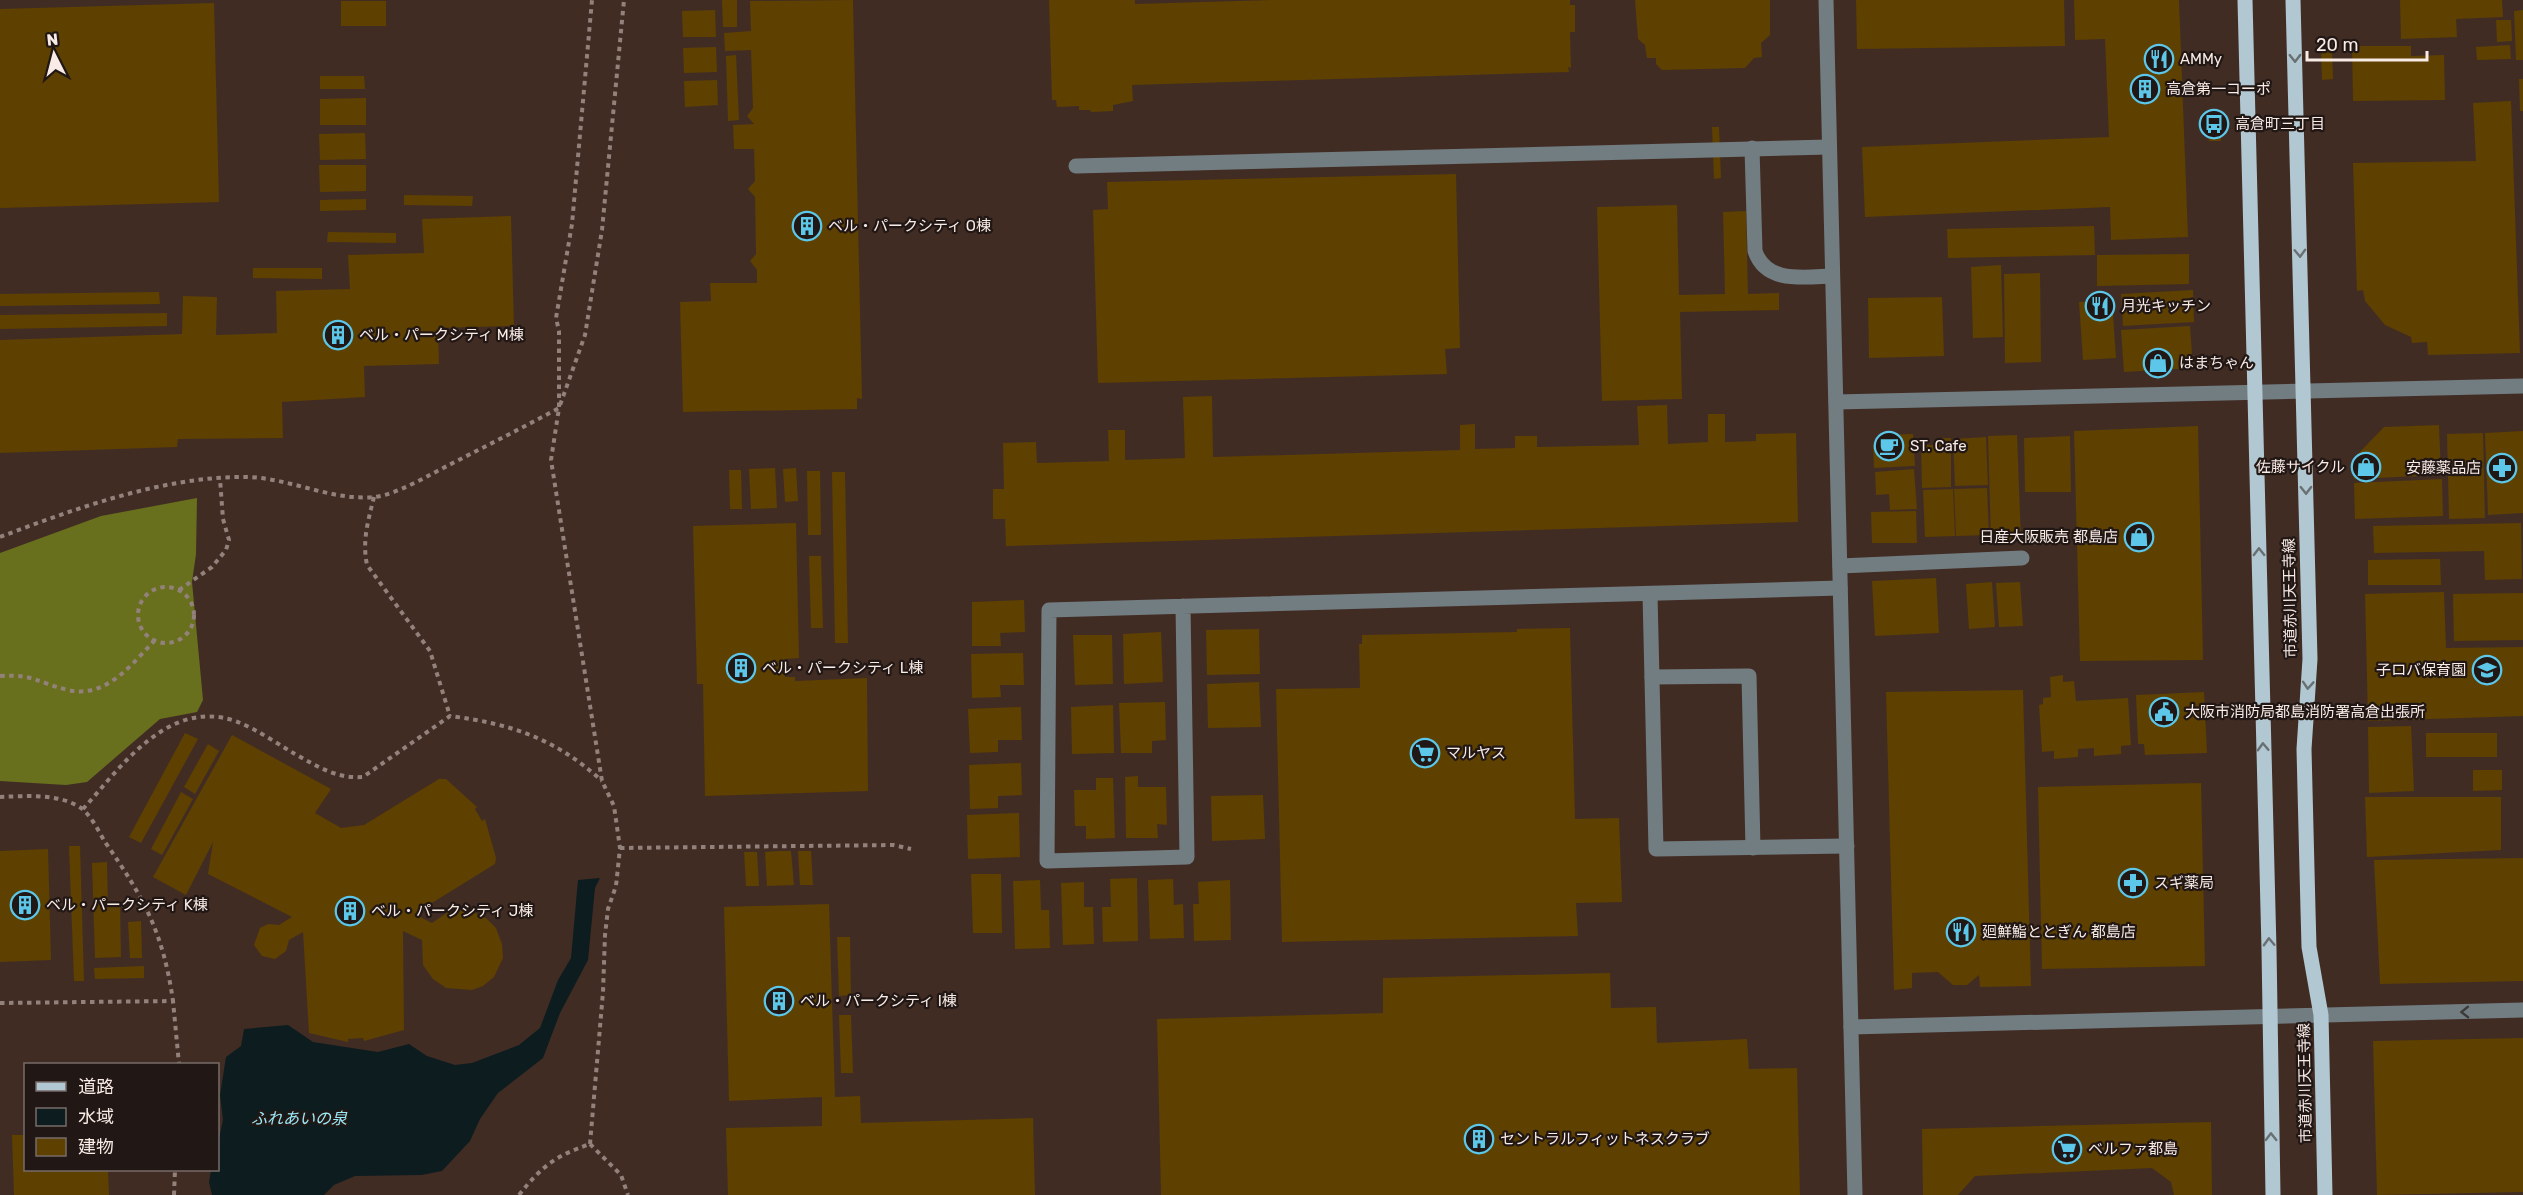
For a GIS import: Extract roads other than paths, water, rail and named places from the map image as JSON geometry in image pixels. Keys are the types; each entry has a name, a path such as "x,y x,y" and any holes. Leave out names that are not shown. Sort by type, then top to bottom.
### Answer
{"main road":[{"name":"市道赤川天王寺線","path":"2245,0 2273,1195"},
{"name":"市道赤川天王寺線","path":"2293,0 2310,659 2304,749 2308,910 2309,947 2321,1015 2325,1195"}],"street":[{"path":"1826,0 1855,1195"},
{"path":"1076,166 1829,147"},
{"path":"1752,148 1755,251 1758,261 1773,273 1784,277 1833,276"},
{"path":"1836,402 2523,386"},
{"path":"1840,566 2022,558"},
{"path":"1183,606 1187,857 1047,861 1048,610 1183,606 1650,594 1840,588"},
{"path":"1650,594 1656,849 1847,846"},
{"path":"1652,677 1749,676 1753,848"},
{"path":"1851,1027 2523,1010"}],"water":[{"name":"ふれあいの泉","path":"600,878 595,888 588,960 560,1013 543,1058 498,1093 480,1119 470,1141 442,1171 422,1175 355,1176 334,1185 324,1195 212,1195 209,1182 211,1171 219,1171 219,1138 223,1120 220,1095 226,1057 241,1046 244,1029 288,1025 313,1042 378,1052 409,1044 427,1056 455,1065 472,1063 519,1045 540,1028 558,980 571,958 578,880"}],"place":[{"name":"AMMy","path":"2159,59"},
{"name":"高倉第一コーポ","path":"2145,89"},
{"name":"高倉町三丁目","path":"2214,124"},
{"name":"ベル・パークシティ O棟","path":"807,226"},
{"name":"月光キッチン","path":"2100,306"},
{"name":"ベル・パークシティ M棟","path":"338,335"},
{"name":"はまちゃん","path":"2158,363"},
{"name":"ST. Cafe","path":"1889,446"},
{"name":"佐藤サイクル","path":"2366,467"},
{"name":"安藤薬品店","path":"2502,468"},
{"name":"日産大阪販売 都島店","path":"2139,537"},
{"name":"ベル・パークシティ L棟","path":"741,668"},
{"name":"子ロバ保育園","path":"2487,670"},
{"name":"大阪市消防局都島消防署高倉出張所","path":"2164,712"},
{"name":"マルヤス","path":"1425,753"},
{"name":"スギ薬局","path":"2133,883"},
{"name":"ベル・パークシティ K棟","path":"25,905"},
{"name":"ベル・パークシティ J棟","path":"350,911"},
{"name":"廻鮮鮨ととぎん 都島店","path":"1961,932"},
{"name":"ベル・パークシティ I棟","path":"779,1001"},
{"name":"セントラルフィットネスクラブ","path":"1479,1139"},
{"name":"ベルファ都島","path":"2067,1149"}]}
